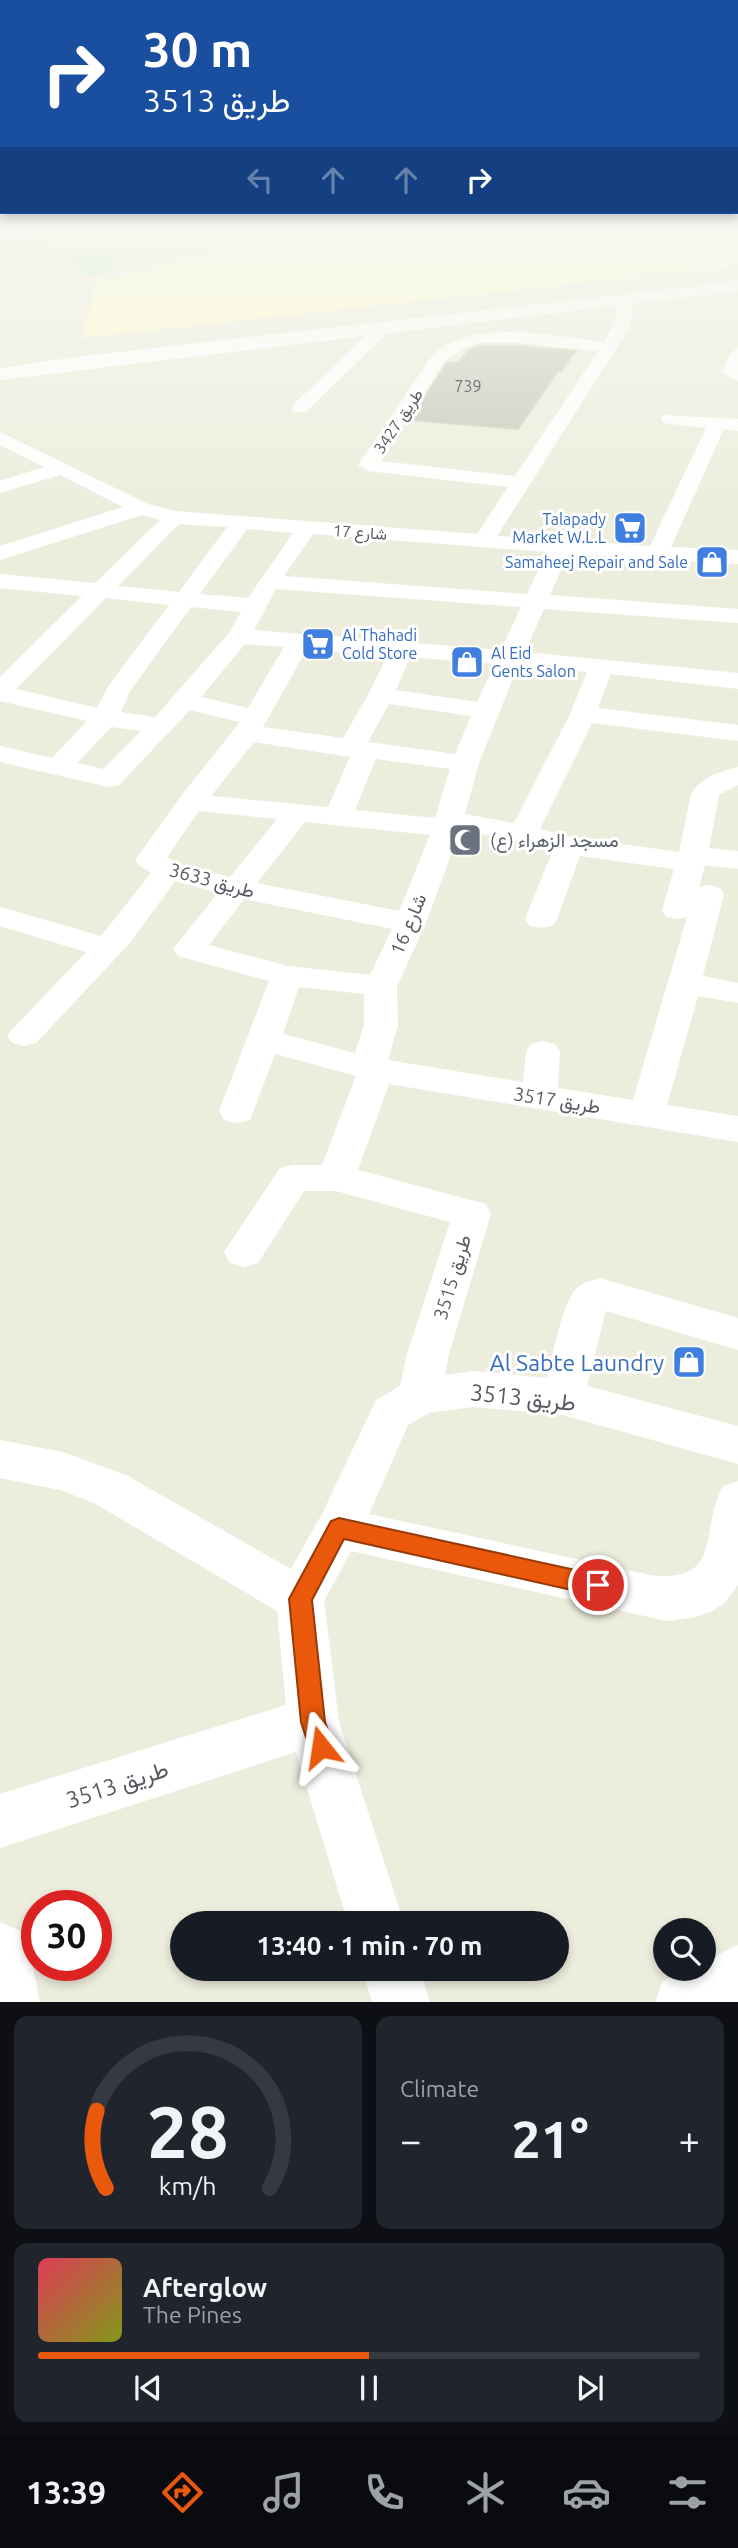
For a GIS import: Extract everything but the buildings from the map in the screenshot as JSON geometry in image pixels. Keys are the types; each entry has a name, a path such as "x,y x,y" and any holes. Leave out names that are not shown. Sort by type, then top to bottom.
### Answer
{"main road":[{"path":"0,374 422,323"}],"street":[{"path":"483,541 622,323"},
{"path":"300,408 383,328"},
{"name":"طريق 3427","path":"522,483 368,465 440,357 452,347 469,340 501,339 608,347"},
{"path":"738,353 731,373 738,376"},
{"path":"658,552 728,424 670,419"},
{"name":"شارع 17","path":"0,438 141,508 174,517 560,547 738,557"},
{"path":"0,487 63,468"},
{"path":"0,552 141,508"},
{"path":"0,692 174,517"},
{"path":"57,768 106,718 118,690 241,523"},
{"path":"0,781 11,757 109,779 183,701 239,636 254,606 306,528"},
{"name":"شارع 16","path":"336,1178 372,1069 381,1025 381,986 410,923 448,824 465,763 486,710 560,547"},
{"path":"0,581 254,606"},
{"path":"269,582 535,599 738,616"},
{"path":"239,636 602,666 738,681"},
{"name":"طريق 3633","path":"300,640 251,725 150,860 169,870 239,889 410,923"},
{"path":"339,815 358,750 402,649"},
{"path":"523,833 583,714 602,666"},
{"path":"0,692 106,718 160,726"},
{"path":"381,695 486,710"},
{"path":"183,701 251,725 358,750 465,763"},
{"path":"583,714 738,733"},
{"path":"646,1115 685,983 698,885 705,794 711,786 738,775"},
{"path":"705,794 738,798"},
{"path":"191,802 523,833 698,885 738,860"},
{"path":"297,813 189,949 287,976 381,986"},
{"path":"541,919 569,846"},
{"path":"21,1035 118,936 169,870"},
{"path":"1,916 106,948"},
{"path":"237,1111 287,976"},
{"path":"685,983 738,993"},
{"name":"طريق 3517","path":"264,1040 372,1069 738,1129"},
{"path":"540,1098 543,1052"},
{"path":"244,1252 292,1178 336,1178"},
{"name":"طريق 3515","path":"336,1178 472,1214 428,1354 420,1396"},
{"path":"563,1397 587,1306 593,1297 600,1294 738,1334"},
{"name":"طريق 3513","path":"300,1599 339,1528 391,1413 420,1396 473,1389 563,1397 738,1446"},
{"path":"0,1459 63,1471 110,1489 300,1599 313,1722 372,1911"},
{"path":"339,1528 650,1597 678,1600 699,1592 717,1580 726,1564 738,1501"},
{"name":"طريق 3513","path":"0,1821 313,1722"},
{"path":"0,1951 11,2002"},
{"path":"684,2002 738,1974"},
{"path":"395,1981 401,2002"}],"sand":[{"path":"86,323 215,323 82,338"}],"place":[{"name":"Talapady Market W.L.L","path":"630,528"},
{"name":"Samaheej Repair and Sale","path":"712,562"},
{"name":"Al Thahadi Cold Store","path":"318,644"},
{"name":"Al Eid Gents Salon","path":"467,662"},
{"name":"مسجد الزهراء (ع)","path":"465,840"},
{"name":"Al Sabte Laundry","path":"689,1362"}],"route":[{"path":"321,1747 313,1722 300,1599 339,1528 598,1585"}]}
